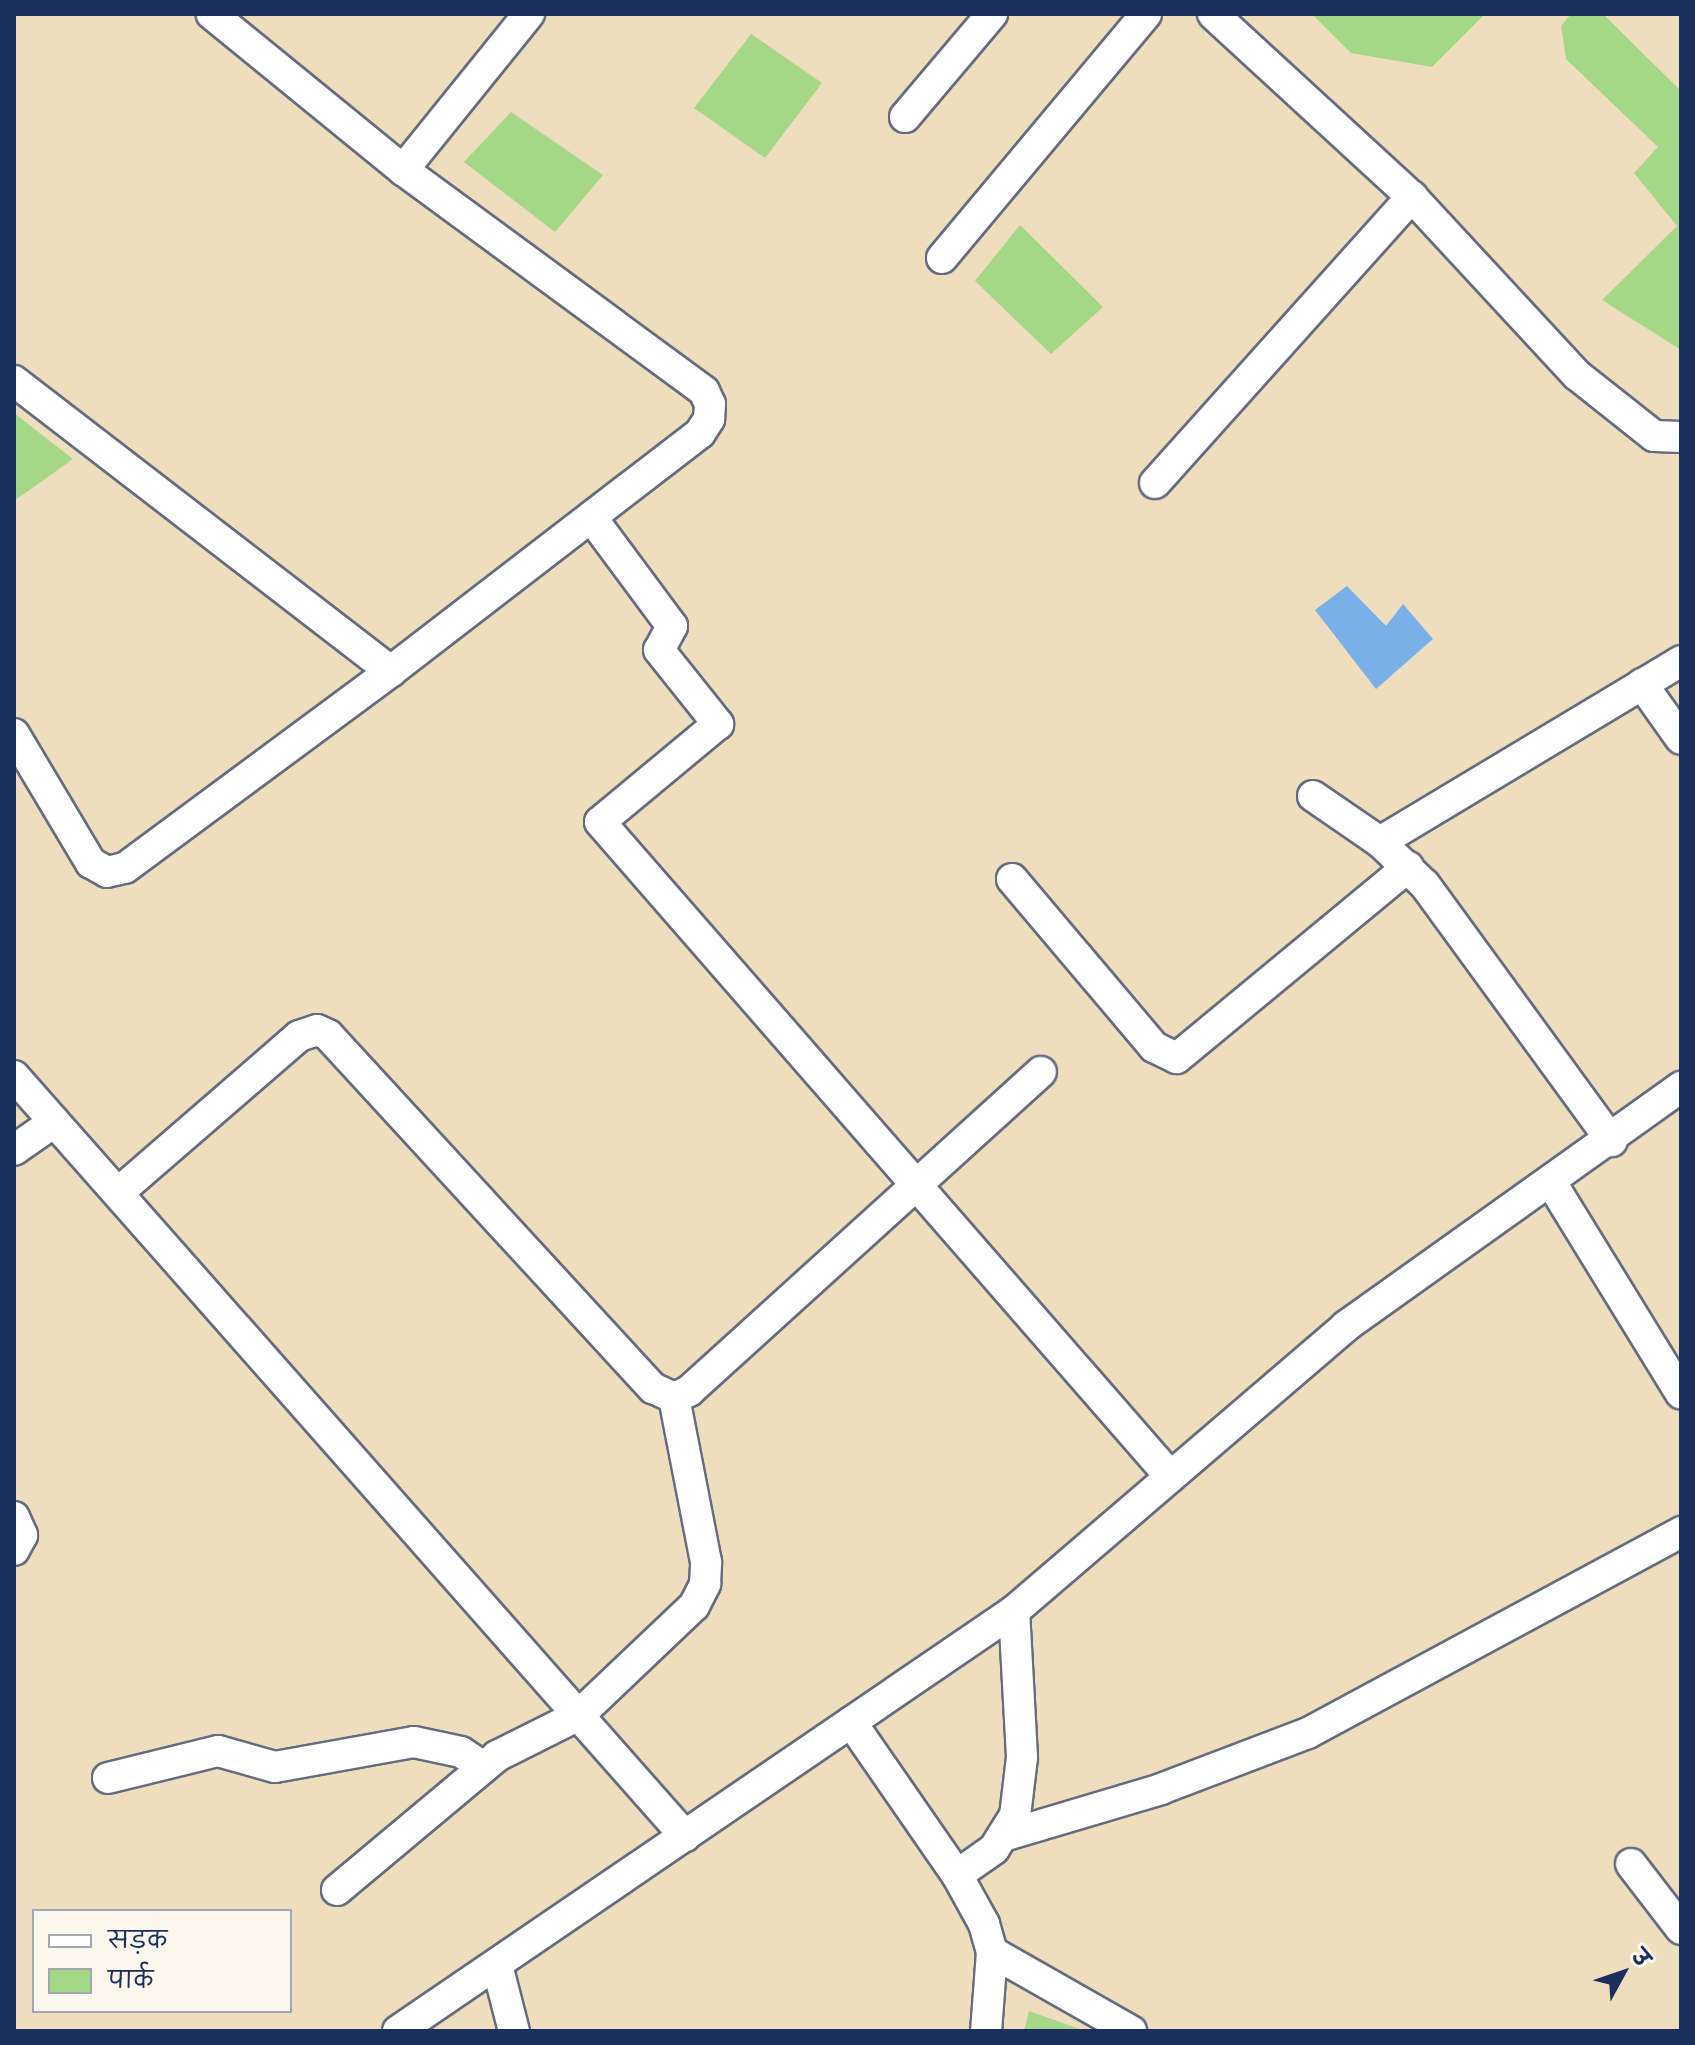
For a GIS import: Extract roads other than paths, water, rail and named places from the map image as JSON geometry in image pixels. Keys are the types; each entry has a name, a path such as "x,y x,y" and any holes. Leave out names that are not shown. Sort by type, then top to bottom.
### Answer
{"street":[{"path":"14,734 91,863 113,872 391,671 700,433 710,404 704,391 403,170 212,14"},
{"path":"403,170 529,14"},
{"path":"905,117 992,14"},
{"path":"942,258 1146,14"},
{"path":"1213,14 1412,197 1597,392 1654,436 1681,437"},
{"path":"1155,483 1412,197"},
{"path":"14,381 391,671"},
{"path":"591,517 672,626 659,650 718,724 600,822 1170,1476"},
{"path":"1380,842 1681,661"},
{"path":"1642,684 1681,739"},
{"path":"1313,796 1380,842 1408,867 1456,923 1612,1141"},
{"path":"1012,879 1154,1047 1177,1058 1408,867"},
{"path":"119,1192 299,1036 317,1030 328,1035 653,1388 674,1398"},
{"path":"674,1398 689,1391 1041,1072"},
{"path":"14,1076 685,1836"},
{"path":"398,2031 1014,1611 1346,1326 1552,1184 1681,1087"},
{"path":"14,1150 54,1122"},
{"path":"1552,1184 1681,1394"},
{"path":"337,1890 482,1766 579,1715 675,1626 705,1584 704,1541 674,1398"},
{"path":"14,1517 22,1535 14,1550"},
{"path":"957,1875 1007,1835 1161,1789 1308,1733 1681,1532"},
{"path":"1007,1835 1022,1757 1014,1611"},
{"path":"851,1722 957,1875 984,1924 992,1952 986,2031"},
{"path":"108,1778 218,1751 287,1767 414,1742 461,1752 482,1766"},
{"path":"1631,1864 1681,1929"},
{"path":"992,1952 1131,2031"},
{"path":"497,1965 514,2031"}],"water":[{"path":"1347,586 1386,626 1403,604 1433,639 1376,689 1315,610"}]}
